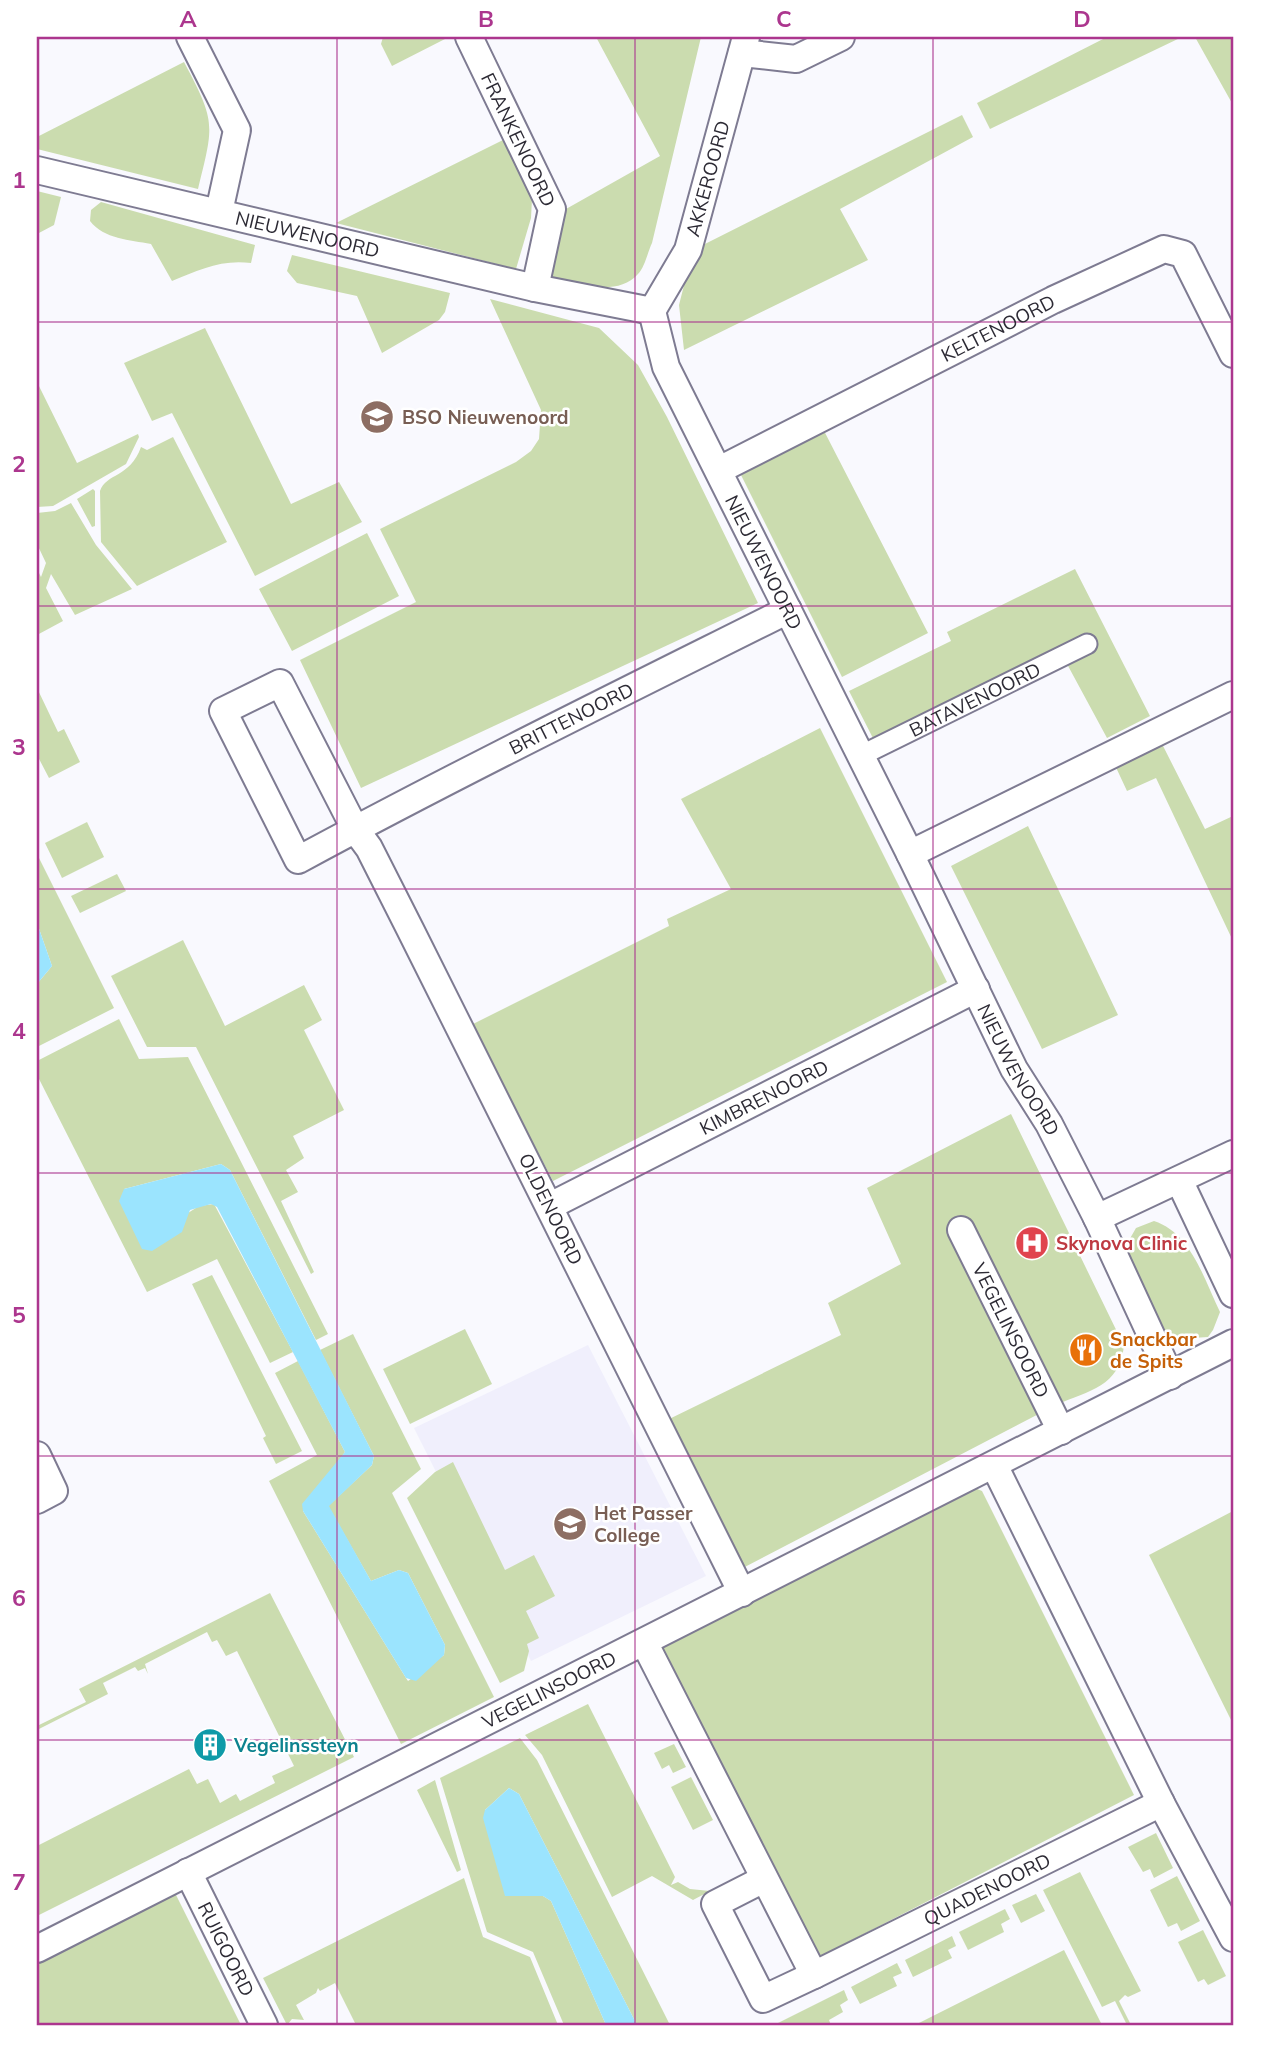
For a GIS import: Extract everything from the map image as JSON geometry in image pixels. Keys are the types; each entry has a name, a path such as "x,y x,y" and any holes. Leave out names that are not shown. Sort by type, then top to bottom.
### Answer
{"street":[{"path":"190,37 237,130 219,212"},
{"name":"FRANKENOORD","path":"468,37 552,209 535,288"},
{"path":"744,45 796,59 841,37"},
{"name":"AKKEROORD","path":"652,311 688,250 744,45"},
{"name":"NIEUWENOORD","path":"37,170 535,288 652,311 666,367 910,854 1014,1069 1049,1124 1097,1218 1170,1376"},
{"name":"KELTENOORD","path":"719,470 1053,300 1164,249 1183,254 1233,354"},
{"name":"BRITTENOORD","path":"355,829 788,610"},
{"name":"BATAVENOORD","path":"860,756 1087,643"},
{"name":"OLDENOORD","path":"355,829 298,860 223,711 281,683 355,829 369,848 742,1593"},
{"path":"910,854 1233,695"},
{"name":"KIMBRENOORD","path":"550,1206 976,989"},
{"path":"1097,1218 1233,1154"},
{"path":"1180,1180 1233,1294"},
{"name":"VEGELINSOORD","path":"961,1230 1061,1431"},
{"name":"VEGELINSOORD","path":"37,1949 1233,1343"},
{"path":"37,1455 54,1491 37,1500"},
{"path":"994,1465 1161,1802 1230,1924"},
{"path":"644,1642 814,1975"},
{"name":"QUADENOORD","path":"764,1879 715,1904 764,1999 1161,1802"},
{"name":"RUIGOORD","path":"188,1872 264,2025"}],"shaded area":[{"name":"Het Passer College","path":"588,1345 706,1576 531,1661 414,1428"}],"green space":[{"path":"383,37 445,39 392,66 381,44"},
{"path":"596,37 701,37 652,243 638,274 629,281 608,287 551,278 566,209 660,156"},
{"path":"1107,37 1182,37 990,129 977,103"},
{"path":"1195,37 1233,37 1233,105"},
{"path":"184,62 202,98 209,124 207,150 198,189 37,149 37,137"},
{"path":"962,115 973,137 840,209 868,260 684,350 679,305 693,250"},
{"path":"503,140 532,199 531,218 516,269 336,223"},
{"path":"37,191 61,197 54,225 37,234"},
{"path":"101,202 255,245 251,263 220,264 172,281 151,244 102,232 90,221 91,210"},
{"path":"292,255 450,293 445,312 439,320 382,353 357,296 297,283 287,271"},
{"path":"490,299 599,328 638,365 667,417 758,603 361,788 300,660 416,602 380,529 516,462 531,451 539,439 541,410"},
{"path":"205,328 291,504 339,482 362,522 255,576 172,413 152,421 124,363"},
{"path":"37,382 77,463 138,434 139,437 126,464 53,506 37,507"},
{"path":"821,425 928,633 842,677 739,471"},
{"path":"173,437 227,542 137,586 101,542 100,491 107,481 131,464 141,447 147,450"},
{"path":"93,489 95,526 92,527 77,499"},
{"path":"71,503 96,545 132,589 75,615 51,574 46,588 63,621 37,635 37,569 41,577 46,563 37,544 37,513 55,511"},
{"path":"367,533 399,596 292,651 259,589"},
{"path":"1075,569 1150,716 1107,738 1067,664 881,754 849,691 951,641 947,632"},
{"path":"37,688 58,732 64,729 80,762 49,778 37,755"},
{"path":"820,728 947,982 553,1181 471,1025 669,926 667,919 731,889 681,799"},
{"path":"1159,738 1205,829 1233,816 1233,941 1156,778 1127,791 1113,761"},
{"path":"87,822 104,857 62,878 45,843"},
{"path":"1028,826 1118,1015 1042,1049 951,866"},
{"path":"37,854 114,1008 37,1047 37,984 52,966 37,923"},
{"path":"117,874 126,891 80,913 71,896"},
{"path":"183,940 225,1026 304,985 322,1020 304,1030 344,1110 293,1136 304,1158 286,1170 298,1192 281,1201 314,1272 311,1274 196,1047 147,1047 111,976"},
{"path":"119,1019 139,1059 188,1057 328,1334 316,1340 230,1170 221,1164 124,1189 188,1213 199,1206 214,1204 293,1352 270,1363 217,1259 147,1292 37,1075 37,1061"},
{"path":"1011,1114 1124,1346 1116,1370 1109,1379 1091,1391 1056,1405 739,1570 661,1423 841,1335 828,1303 901,1264 867,1188"},
{"path":"1154,1221 1178,1236 1202,1272 1220,1312 1208,1337 1177,1339 1164,1330 1124,1249 1136,1228"},
{"path":"212,1275 302,1451 276,1464 263,1438 266,1436 192,1284"},
{"path":"465,1329 492,1384 410,1424 383,1369"},
{"path":"353,1334 421,1469 392,1493 494,1697 401,1744 269,1481 317,1455 275,1373 298,1361 345,1452 303,1511 408,1681 444,1655 445,1645 408,1573 399,1570 371,1581 328,1506 372,1465 374,1456 320,1350"},
{"path":"453,1462 505,1570 534,1555 555,1596 526,1611 539,1638 527,1644 529,1651 524,1671 500,1683 407,1498 435,1472"},
{"path":"970,1486 982,1491 1134,1795 817,1958 658,1645"},
{"path":"1233,1511 1233,1724 1149,1555"},
{"path":"270,1593 354,1757 37,1916 37,1846 189,1769 197,1784 208,1779 220,1803 236,1794 240,1801 275,1783 272,1776 294,1766 237,1651 226,1656 217,1640 212,1642 207,1632 145,1664 148,1674 145,1668 138,1671 135,1667 103,1683 108,1694 37,1730 37,1726 86,1702 79,1689"},
{"path":"588,1704 675,1877 671,1885 678,1882 690,1889 710,1891 693,1900 652,1876 612,1897 542,1755 525,1735"},
{"path":"520,1738 537,1760 670,2025 637,2025 519,1794 509,1788 485,1810 543,1896 551,1901 606,2025 564,2025 533,1952 487,1932 440,1778"},
{"path":"674,1744 686,1767 673,1773 669,1765 662,1769 654,1753"},
{"path":"691,1777 713,1820 693,1830 671,1787"},
{"path":"435,1780 461,1870 457,1872 417,1790"},
{"path":"1156,1833 1173,1868 1154,1878 1150,1869 1143,1872 1128,1847"},
{"path":"1080,1872 1141,1991 1128,1997 1125,1995 1119,2001 1131,2025 1127,2025 1115,2001 1102,2007 1043,1890"},
{"path":"1177,1876 1200,1921 1181,1931 1177,1923 1168,1927 1150,1890"},
{"path":"464,1878 483,1937 530,1957 558,2025 356,2025 335,1983 320,1991 318,1988 316,1993 296,2005 304,2020 292,2019 287,2025 263,1978"},
{"path":"174,1891 241,2025 37,2025 37,1960"},
{"path":"1036,1894 1045,1911 1021,1923 1012,1905"},
{"path":"1005,1909 1010,1919 1001,1924 1004,1932 968,1950 959,1932"},
{"path":"1203,1930 1226,1976 1208,1985 1204,1979 1198,1982 1178,1942"},
{"path":"952,1936 956,1946 948,1950 952,1958 913,1977 905,1960"},
{"path":"1064,1950 1102,2025 915,2025"},
{"path":"897,1963 902,1973 893,1977 897,1986 860,2004 851,1987"},
{"path":"844,1990 848,2000 840,2005 843,2012 829,2020 831,2025 774,2025"}],"water":[{"path":"37,923 52,966 37,984"},
{"path":"221,1164 230,1170 374,1456 372,1465 329,1506 371,1581 399,1570 408,1573 445,1645 444,1655 416,1681 406,1678 303,1511 302,1504 345,1452 217,1207 211,1204 190,1210 182,1232 152,1251 142,1249 119,1201 124,1189"},
{"path":"509,1788 519,1794 637,2025 606,2025 551,1901 543,1896 505,1896 483,1818 485,1810"}],"place":[{"name":"BSO Nieuwenoord","path":"377,417"},
{"name":"Skynova Clinic","path":"1032,1243"},
{"name":"Snackbar de Spits","path":"1086,1350"},
{"name":"Het Passer College","path":"570,1524"},
{"name":"Vegelinssteyn","path":"210,1745"}]}
